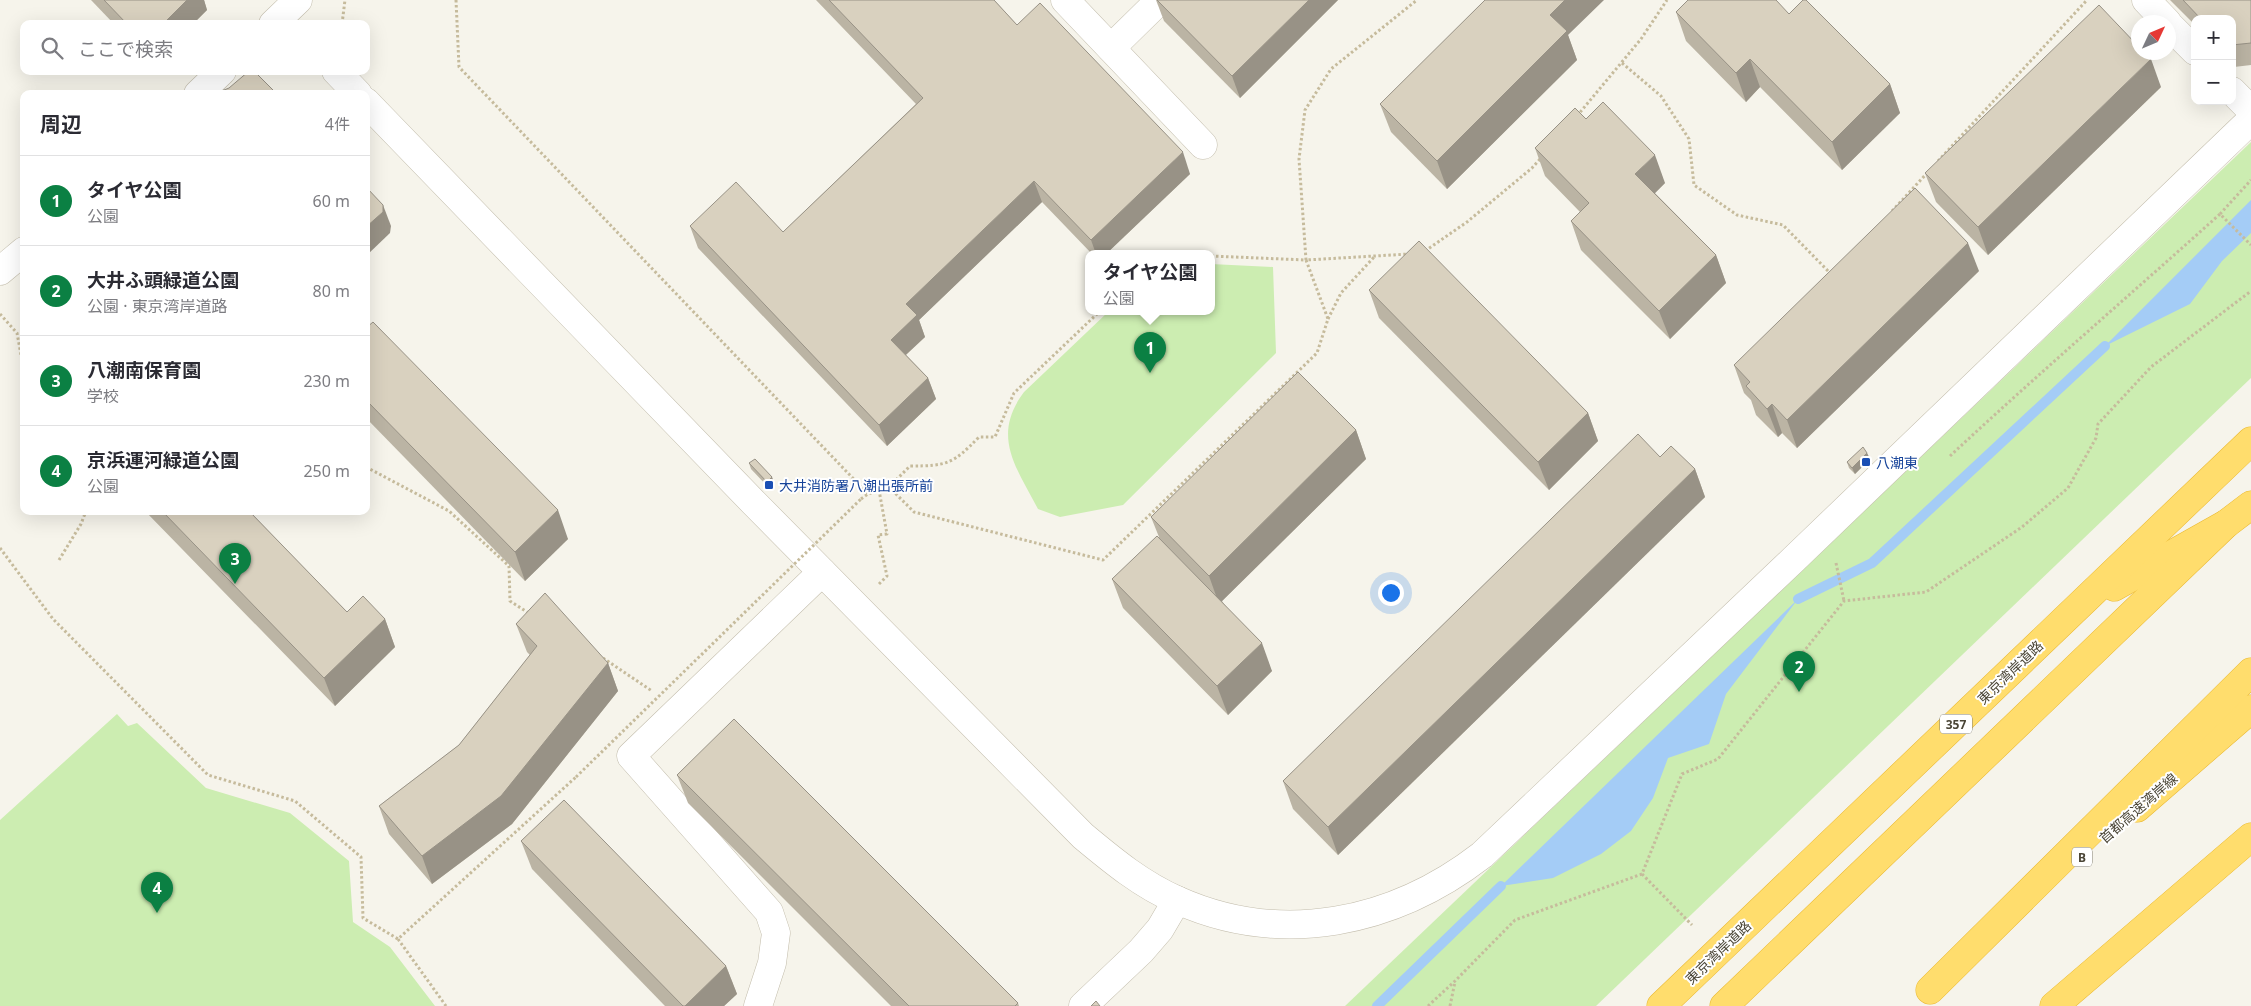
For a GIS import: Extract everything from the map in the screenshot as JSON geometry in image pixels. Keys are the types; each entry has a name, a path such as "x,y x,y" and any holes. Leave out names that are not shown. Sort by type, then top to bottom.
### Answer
{"highway":[{"name":"東京湾岸道路","path":"1661,1006 2251,442"},
{"path":"1724,1006 2226,524 2251,505"},
{"path":"2080,606 2226,524"},
{"path":"1921,998 2251,672"},
{"name":"首都高速湾岸線","path":"1921,998 2251,709"},
{"path":"2054,1006 2251,837"},
{"path":"2218,867 2251,841"},
{"path":"1686,1006 1747,925"}],"street":[{"path":"1065,0 1203,144"},
{"path":"1111,48 1160,0"},
{"path":"2146,0 2160,15"},
{"path":"2176,31 2191,47"},
{"path":"202,90 218,75"},
{"path":"340,75 354,90"},
{"path":"2236,94 2251,110"},
{"path":"370,106 822,572 1083,836 1129,873 1177,900 1205,912 1240,920 1315,924 1342,920 1393,906 1440,884 1462,870 1521,819 2251,120"},
{"path":"0,271 20,254"},
{"path":"758,1006 772,963 776,933 769,912 631,756 822,572"},
{"path":"1083,1006 1141,951 1160,929 1177,900"}],"path":[{"path":"342,20 345,0"},
{"path":"456,0 459,67 868,494"},
{"path":"1328,319 1306,260 1299,159 1305,110 1331,69 1417,0"},
{"path":"1571,123 1622,63 1667,0"},
{"path":"1886,217 2087,0"},
{"path":"1622,63 1661,96 1689,138 1694,185 1737,215 1783,225 1833,275 1840,268"},
{"path":"1422,253 1467,222 1532,168 1545,153"},
{"path":"1943,463 2030,382 2220,214 2251,180"},
{"path":"2220,214 2251,245"},
{"path":"1215,256 1306,260 1412,253"},
{"path":"889,487 914,512 1103,560 1317,353 1328,319 1341,293 1375,255"},
{"path":"1428,1006 1456,982 1515,920 1642,874 1682,774 1718,759 1844,601 1926,592 2022,527 2068,488 2096,438 2098,424 2151,367 2251,291"},
{"path":"0,314 17,333 20,349"},
{"path":"398,939 576,777 861,499 868,494 889,487 910,466 940,466 959,457 979,437 995,437 1014,393 1096,315"},
{"path":"370,469 449,511 509,566 510,601 529,614 537,614"},
{"path":"879,490 887,534 878,535 887,576"},
{"path":"59,560 84,515"},
{"path":"0,548 53,618 208,775 295,801 362,857 363,918 398,939 446,1006"},
{"path":"1842,557 1835,563 1844,601"},
{"path":"602,658 659,695"},
{"path":"1642,874 1692,925"},
{"path":"1450,1006 1456,982"}],"green space":[{"path":"2251,142 2251,378 1596,1006 1345,1006"},
{"path":"1215,264 1273,267 1276,353 1123,505 1060,517 1038,509 1015,465 1008,437 1009,423 1014,408 1024,392 1105,315 1215,315"},
{"path":"117,714 128,726 137,723 206,788 290,813 349,861 353,922 390,947 435,1006 0,1006 0,820"}],"water":[{"path":"2251,200 2251,233 2222,261 2190,304 2105,346"},
{"path":"1798,599 1726,694 1709,744 1668,758 1653,798 1631,831 1601,854 1553,878 1501,886"}],"building":[{"path":"104,0 187,0 167,20 123,20"},
{"path":"829,0 994,0 1017,25 1040,3 1183,152 1091,240 1034,181 906,304 917,315 891,340 928,378 879,425 690,226 736,182 783,232 923,98"},
{"path":"1157,0 1309,0 1232,76"},
{"path":"1485,0 1565,0 1550,15 1567,31 1437,161 1380,104"},
{"path":"1688,0 1776,0 1789,14 1803,0 1806,0 1890,84 1832,142 1750,59 1736,73 1676,12"},
{"path":"2183,0 2251,0 2251,43 2236,45 2236,15 2197,15"},
{"path":"2099,5 2131,39 2131,60 2150,60 1978,227 1925,173"},
{"path":"244,75 258,75 273,90 224,90"},
{"path":"1603,102 1655,155 1635,174 1716,255 1659,311 1571,221 1589,203 1535,148 1575,108 1586,119"},
{"path":"1915,188 1968,243 1787,420 1772,404 1767,409 1746,386 1750,382 1734,365"},
{"path":"370,191 383,205 383,212 370,223"},
{"path":"1419,241 1588,413 1538,462 1369,290"},
{"path":"373,322 558,510 515,552 370,404 370,325"},
{"path":"1298,372 1356,430 1209,576 1151,517"},
{"path":"1638,434 1660,457 1671,446 1695,469 1328,827 1283,781"},
{"path":"1863,447 1867,453 1852,468 1847,462"},
{"path":"755,459 772,477 767,482 749,463"},
{"path":"166,515 253,515 347,612 363,596 385,619 324,678"},
{"path":"1157,536 1262,643 1217,686 1112,579"},
{"path":"545,593 608,663 501,796 422,856 379,806 459,745 537,646 516,624"},
{"path":"734,719 1018,1003 1015,1006 909,1006 677,775"},
{"path":"564,800 726,966 685,1006 521,841"},
{"path":"1096,1001 1100,1006 1091,1006"}],"waterway":[{"path":"1798,599 1872,563 2105,346"},
{"path":"1377,1006 1501,886"}],"place":[{"name":"タイヤ公園","path":"1150,373"},
{"name":"八潮東","path":"1866,462"},
{"name":"大井消防署八潮出張所前","path":"769,485"},
{"name":"八潮南保育園","path":"235,584"},
{"name":"大井ふ頭緑道公園","path":"1799,692"},
{"name":"京浜運河緑道公園","path":"157,913"}]}
